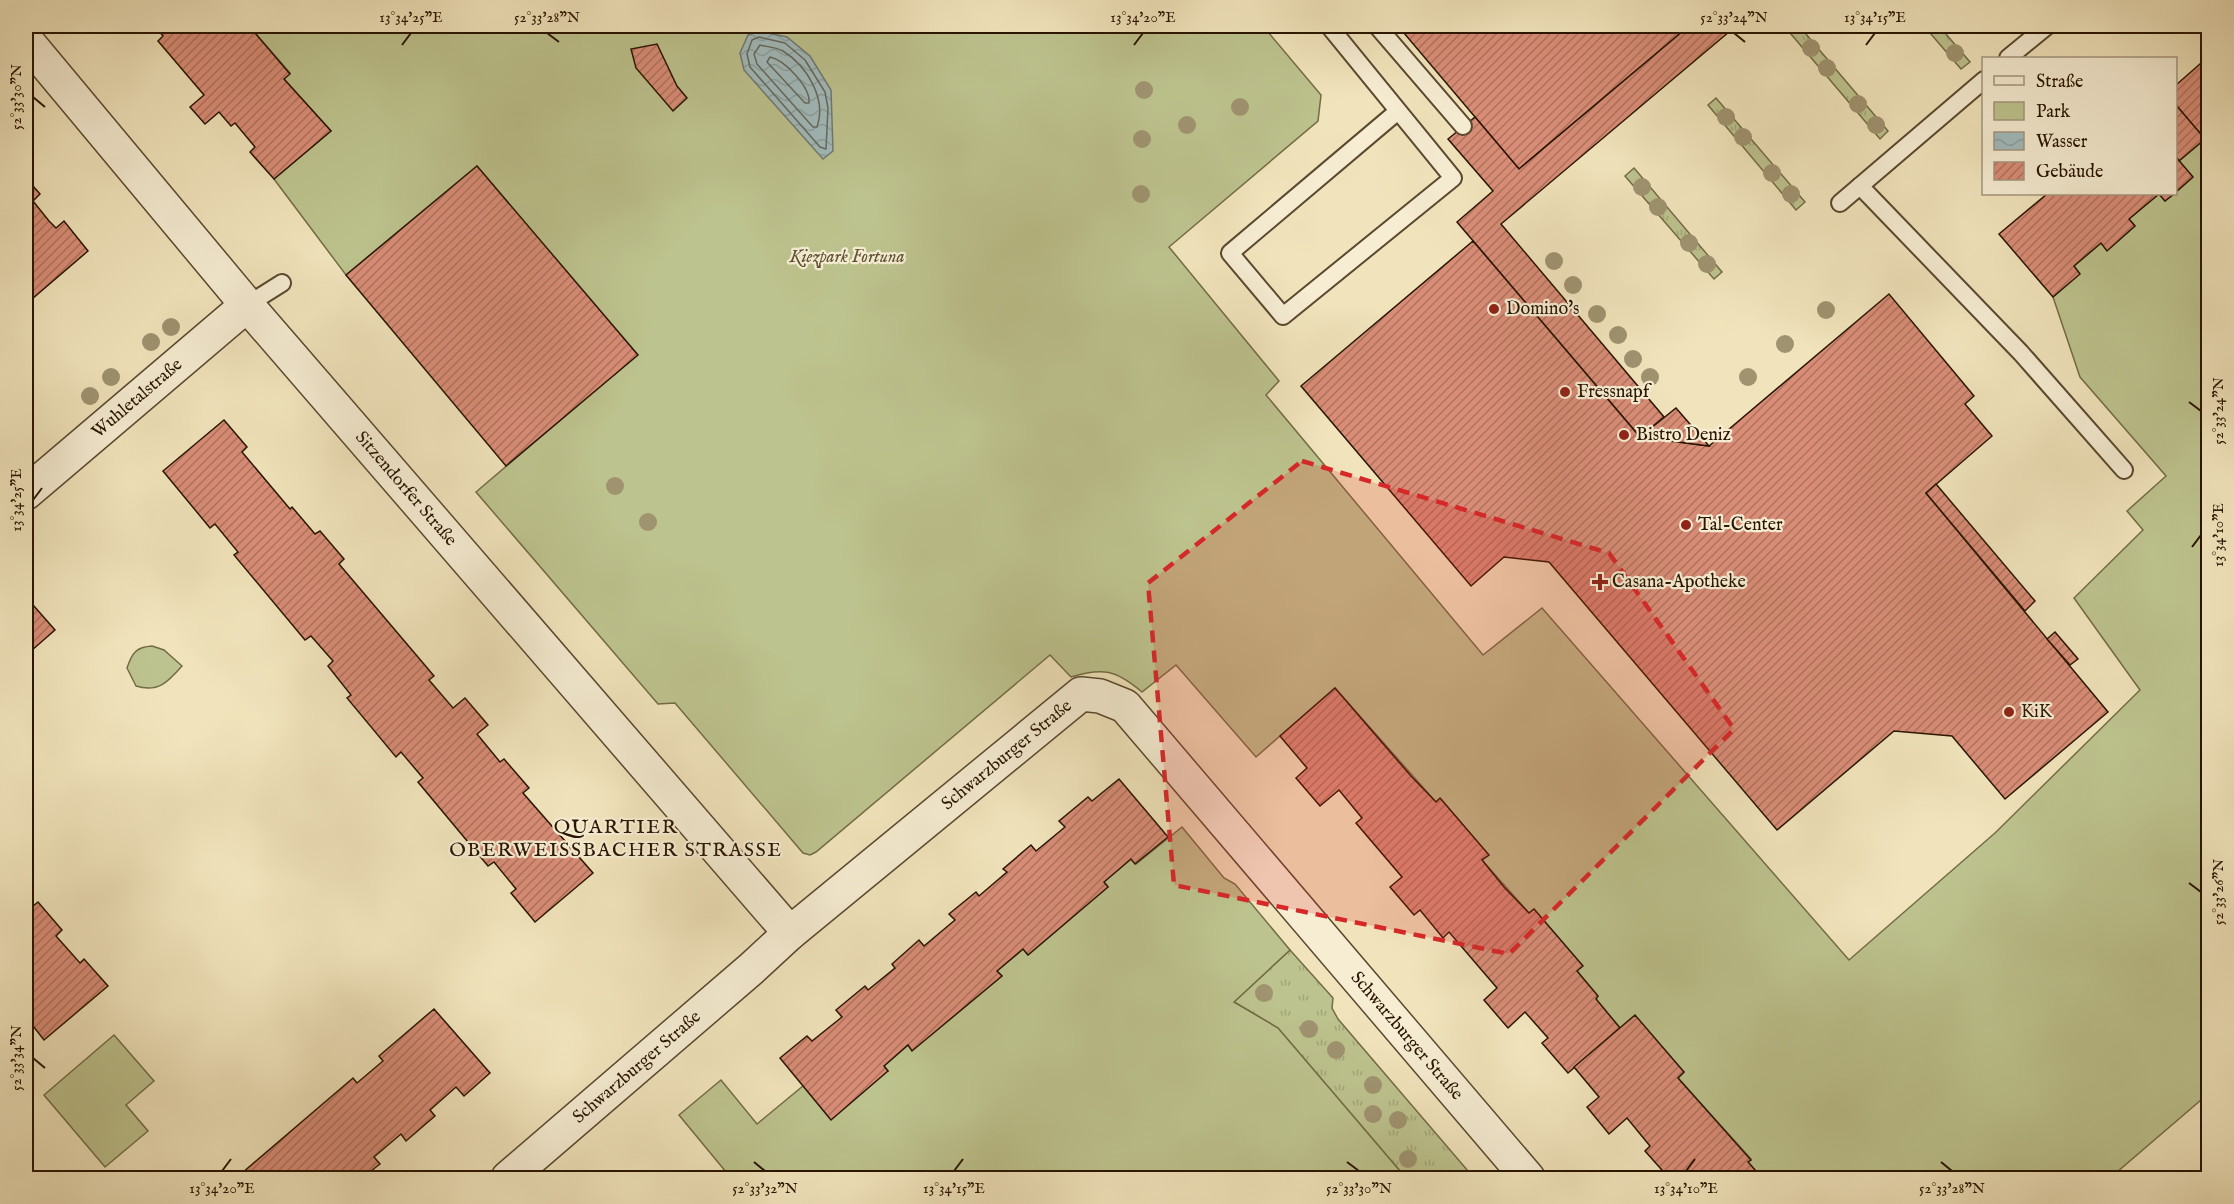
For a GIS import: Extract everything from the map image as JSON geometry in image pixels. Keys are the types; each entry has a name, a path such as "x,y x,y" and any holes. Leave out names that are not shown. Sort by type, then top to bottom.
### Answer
{"street":[{"name":"Sitzendorfer Straße","path":"26,40 246,305 790,933"},
{"name":"Wuhletalstraße","path":"28,484 246,305"},
{"name":"Schwarzburger Straße","path":"508,1179 743,977 790,933 1081,694 1100,696 1125,706 1528,1179"}],"lane":[{"path":"1329,26 1453,178 1283,316 1230,253 1398,111"},
{"path":"1377,26 1463,126"},
{"path":"2009,57 2047,26"},
{"path":"1840,203 1982,81"},
{"path":"1860,186 2021,353 2124,470"},
{"path":"246,305 282,283"}],"highlighted area":[{"path":"1302,461 1609,553 1734,729 1509,954 1174,885 1148,583"}],"green space":[{"name":"Kiezpark Fortuna","path":"249,26 1263,26 1321,95 1318,121 1169,247 1279,381 1266,395 1483,655 1542,608 1849,960 1995,833 2140,690 2074,598 2143,530 2127,511 2166,476 2080,377 2053,297 2079,274 2074,266 2101,243 2107,250 2135,226 2129,219 2158,195 2165,201 2172,195 2177,195 2177,191 2192,178 2179,161 2205,139 2208,143 2208,1094 2110,1178 1762,1178 1748,1162 1751,1159 1678,1078 1684,1072 1620,1028 1577,971 1582,966 1534,909 1529,913 1482,860 1488,854 1441,799 1436,802 1335,688 1256,757 1176,665 1142,692 1109,672 1092,672 1071,677 1050,655 816,852 810,855 803,853 675,703 658,704 476,492 637,355 477,166 346,275 274,179 331,131 284,79 290,73"},
{"path":"1924,26 1939,26 1970,62 1961,69"},
{"path":"1800,27 1888,131 1880,139 1791,34"},
{"path":"1716,98 1805,202 1796,210 1708,105"},
{"path":"1634,168 1722,272 1714,279 1625,176"},
{"path":"152,646 164,650 182,666 162,685 150,688 136,686 127,668 129,663 138,649"},
{"path":"1182,827 1224,878 1235,884 1290,950 1234,1002 1278,1028 1406,1178 731,1178 679,1115 721,1080 757,1124 803,1086 888,1071 884,1066 908,1045 912,1050 1002,976 997,971 1023,949 1028,955 1108,887 1104,882 1131,859 1136,864"},
{"path":"1290,950 1333,998 1332,1008 1338,1019 1474,1178 1406,1178 1278,1028 1234,1002"},
{"path":"114,1035 154,1081 126,1105 148,1131 105,1167 44,1095"}],"water":[{"path":"758,31 787,37 810,56 831,90 833,151 823,159 744,70 740,53 748,35"}],"building":[{"path":"155,26 249,26 290,74 284,79 331,131 274,179 250,152 255,147 235,123 231,126 219,112 205,124 190,107 204,95 158,41 163,36"},
{"path":"1398,26 1689,26 1519,169"},
{"path":"1689,26 1699,26 1701,29 1705,26 1736,26 1501,224 1664,417 1640,437 1457,222 1493,191 1448,139 1475,117 1519,169"},
{"path":"657,44 677,86 687,98 673,111 636,68 631,49"},
{"path":"2208,57 2208,143 2177,106 2177,84"},
{"path":"2177,106 2205,139 2179,161 2177,158"},
{"path":"2177,158 2193,177 2177,191"},
{"path":"477,166 638,355 506,466 346,275"},
{"path":"26,178 40,194 33,201 49,221 56,228 64,221 88,251 26,304"},
{"path":"2046,195 2158,195 2129,219 2135,226 2107,251 2101,243 2074,266 2080,274 2053,297 1999,234"},
{"path":"2160,195 2173,195 2165,201"},
{"name":"Tal-Center","path":"1473,241 1640,437 1709,446 1889,294 1974,396 1965,404 1992,436 1926,493 2108,712 2005,799 1952,736 1894,731 1777,830 1549,562 1504,557 1471,586 1301,386"},
{"path":"1676,408 1709,446 1640,437"},
{"path":"224,420 247,447 242,452 290,509 292,507 315,534 320,531 344,559 339,564 434,676 429,680 453,708 465,698 488,725 477,734 500,762 504,759 529,788 523,793 593,873 535,922 511,893 516,889 494,862 488,866 418,782 423,778 401,752 396,757 347,698 351,695 328,666 333,661 311,636 305,640 234,555 238,552 215,524 210,528 163,471"},
{"path":"1936,484 2035,601 2025,611 1926,493"},
{"path":"26,597 55,630 31,651 26,645"},
{"path":"2055,632 2078,659 2070,665 2047,639"},
{"path":"1335,688 1411,776 1436,802 1440,798 1489,855 1482,860 1504,887 1529,913 1534,909 1583,966 1577,971 1620,1028 1568,1073 1542,1043 1548,1038 1525,1012 1508,1028 1484,1000 1497,988 1449,932 1443,938 1420,910 1414,915 1390,887 1402,877 1356,823 1362,818 1339,790 1320,806 1296,778 1307,768 1280,736"},
{"path":"1119,779 1168,837 1135,864 1131,859 1104,882 1108,887 1028,955 1023,949 997,971 1002,976 912,1051 908,1045 884,1066 888,1071 831,1120 780,1058 807,1036 812,1041 842,1017 836,1010 865,986 868,990 895,968 892,964 919,940 924,946 955,920 949,914 976,892 979,896 1007,872 1003,869 1031,845 1036,851 1065,827 1059,821 1088,797 1092,801"},
{"path":"26,899 32,907 38,902 62,930 56,936 80,963 84,959 108,986 44,1040 26,1017"},
{"path":"434,1009 490,1073 464,1096 456,1087 430,1110 435,1116 406,1141 401,1134 374,1157 380,1164 362,1178 247,1178 242,1173 353,1078 357,1083 383,1061 379,1056"},
{"path":"1635,1015 1684,1072 1678,1078 1751,1160 1748,1162 1762,1178 1669,1178 1645,1151 1650,1146 1627,1118 1609,1134 1587,1107 1599,1097 1574,1067"}],"place":[{"name":"Domino's","path":"1494,309"},
{"name":"Fressnapf","path":"1565,392"},
{"name":"Bistro Deniz","path":"1624,435"},
{"name":"Tal-Center","path":"1686,525"},
{"name":"Casana-Apotheke","path":"1600,582"},
{"name":"KiK","path":"2009,712"}],"district":[{"name":"QUARTIER OBERWEISSBACHER STRASSE","path":"616,838"}]}
